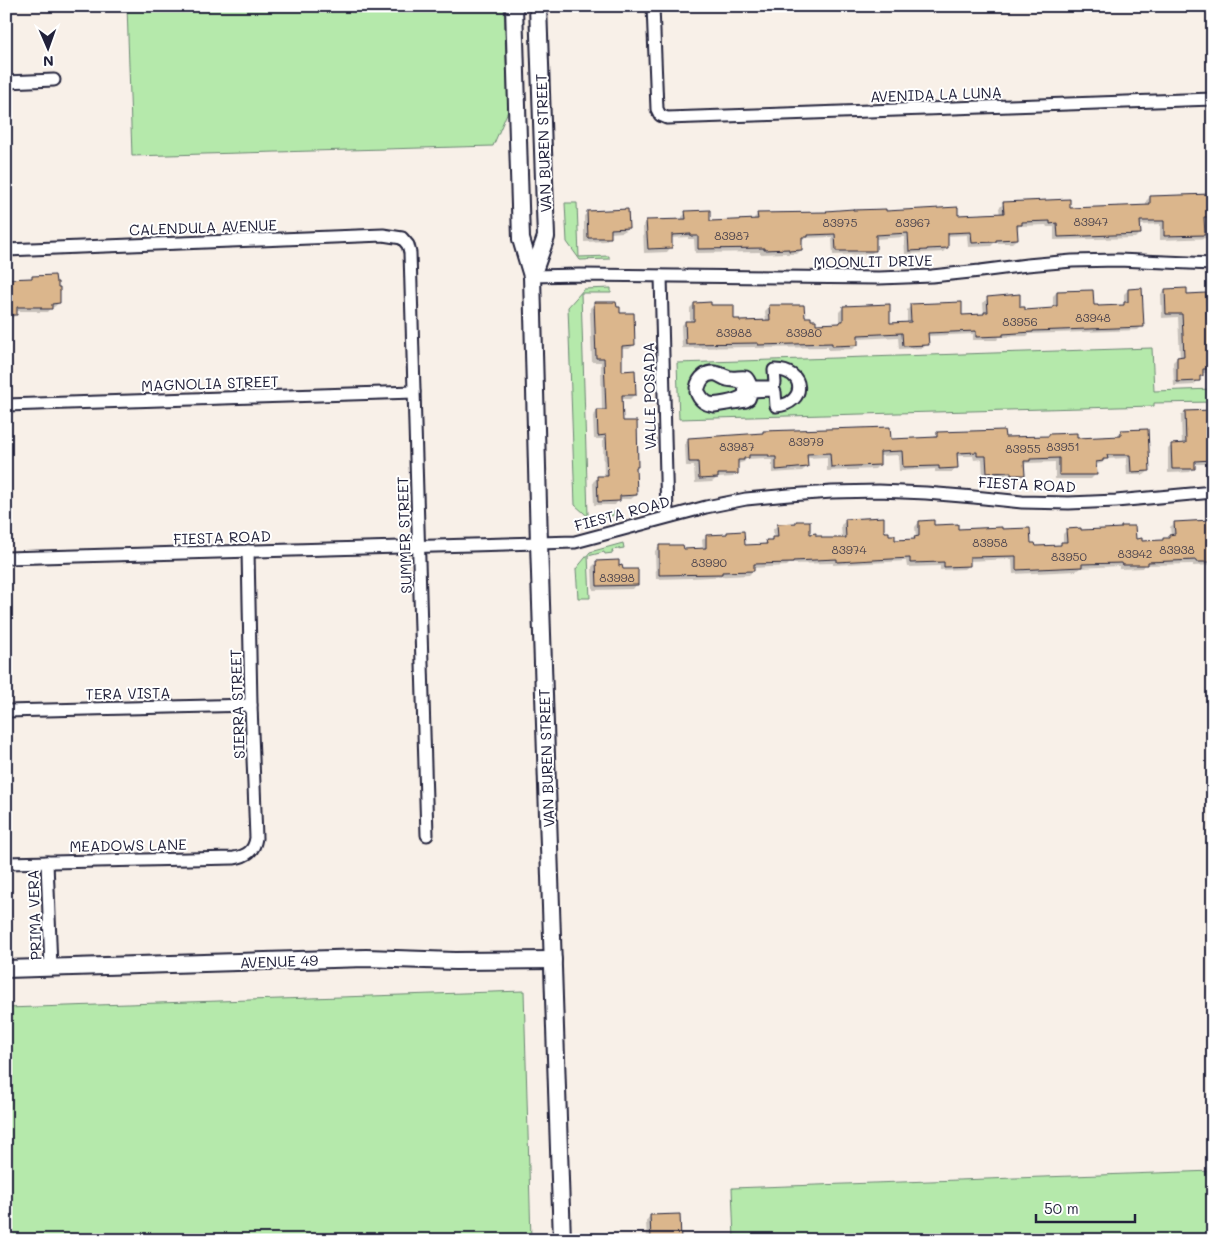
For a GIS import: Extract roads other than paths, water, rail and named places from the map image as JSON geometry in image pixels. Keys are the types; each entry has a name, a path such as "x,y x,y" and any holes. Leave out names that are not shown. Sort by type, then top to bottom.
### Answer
{"street":[{"name":"VAN BUREN STREET","path":"514,6 521,239 532,276 562,1240"},
{"name":"VAN BUREN STREET","path":"532,276 546,237 538,6"},
{"name":"AVENIDA LA LUNA","path":"653,6 657,109 660,115 667,118 1213,99"},
{"path":"6,82 54,80"},
{"name":"CALENDULA AVENUE","path":"6,250 383,235 402,238"},
{"name":"SUMMER STREET","path":"402,238 408,245 410,253 428,835"},
{"name":"MOONLIT DRIVE","path":"532,276 879,278 932,276 1072,261 1118,260 1213,264"},
{"name":"VALLE POSADA","path":"661,276 667,516"},
{"path":"774,370 790,372 796,379 799,388 791,403 784,406 776,406 775,392 772,390 752,391 749,399 746,401 714,406 704,403 696,392 699,392 701,397 710,403 739,398 744,395 745,389 743,384 734,380 727,380 716,375 706,376 699,388 696,388 701,377 713,372 733,378 746,377 752,387 772,387 775,383 774,370"},
{"name":"MAGNOLIA STREET","path":"6,404 414,392"},
{"name":"FIESTA ROAD","path":"6,558 576,542 706,507 746,499 789,494 879,491 926,493 1022,502 1068,503 1116,501 1213,492"},
{"name":"SIERRA STREET","path":"248,551 256,838 255,846 250,853"},
{"name":"TERA VISTA","path":"6,711 251,705"},
{"name":"MEADOWS LANE","path":"6,863 234,858 250,853"},
{"name":"PRIMA VERA","path":"47,862 51,968"},
{"name":"AVENUE 49","path":"6,969 366,958 456,961 553,960"}]}
